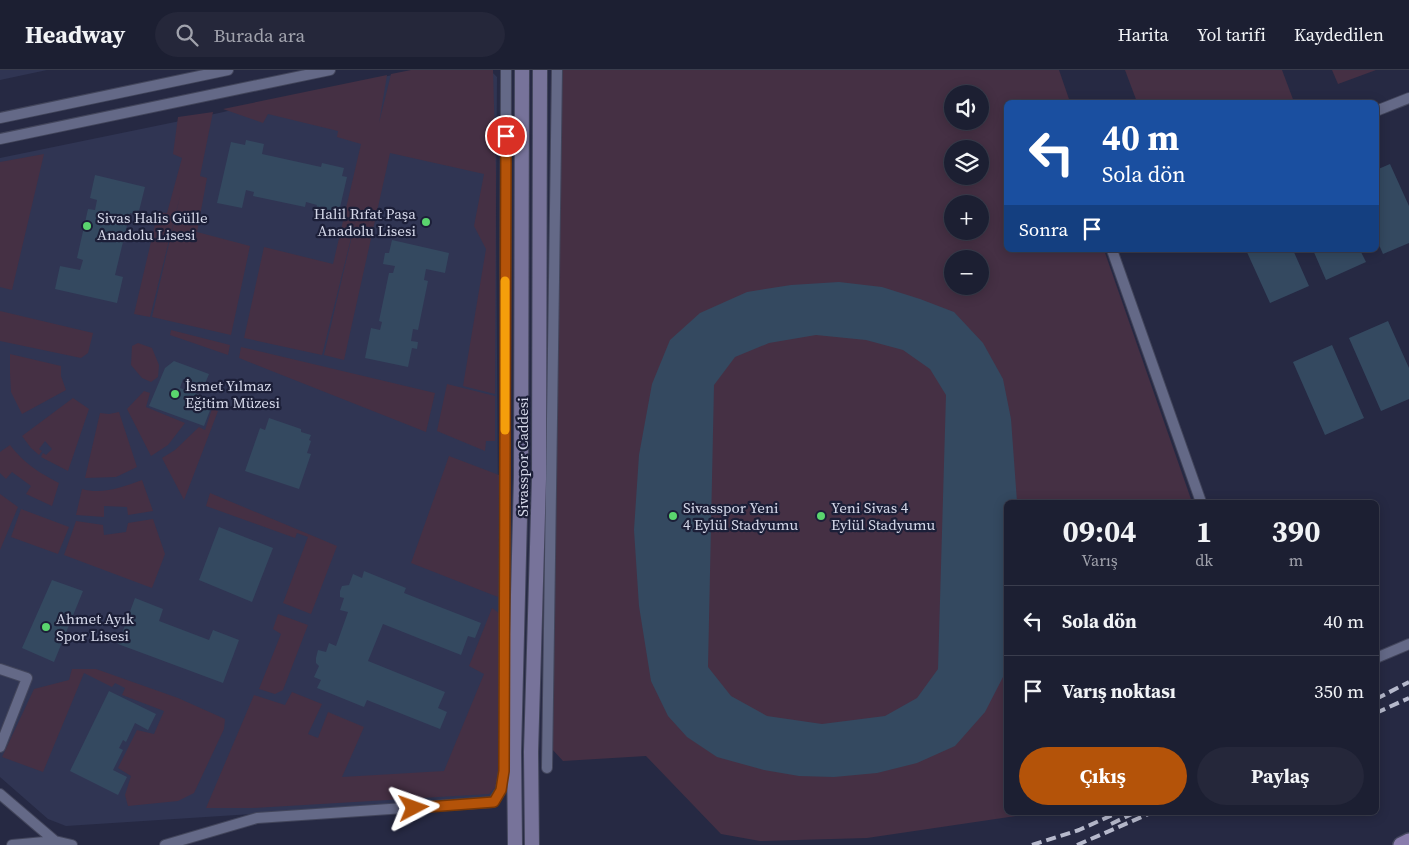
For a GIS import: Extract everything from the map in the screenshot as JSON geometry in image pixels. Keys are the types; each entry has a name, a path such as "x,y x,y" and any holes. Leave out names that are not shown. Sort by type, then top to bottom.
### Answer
{"main road":[{"path":"1401,845 1409,841"}],"street":[{"path":"0,118 228,70"},
{"path":"0,139 330,70"},
{"path":"165,845 256,818 494,802 501,790 504,771 506,70"},
{"name":"Sivasspor Caddesi","path":"515,845 514,752 521,477 522,70"},
{"name":"Sivasspor Caddesi","path":"532,845 532,752 539,479 540,70"},
{"path":"547,768 557,70"},
{"path":"1379,109 1409,98"},
{"path":"1113,252 1199,500"},
{"path":"1379,657 1409,644"},
{"path":"0,669 27,678 0,747"},
{"path":"0,794 54,841"},
{"path":"12,845 54,841 72,845"}],"shaded area":[{"path":"0,70 47,70 0,80"},
{"path":"411,70 493,70 496,174 495,394 463,386 486,249 474,226 484,174 390,153 344,360 324,355 360,202 322,355 244,338 264,247 333,264 361,144 337,137 338,131 268,114 263,123 223,109 387,75 379,123 391,74"},
{"path":"418,70 490,70 497,77 496,212 500,782 490,798 487,799 66,826 48,819 0,777 0,158"},
{"path":"558,70 1059,70 1069,100 1004,100 1004,252 1105,252 1191,500 1004,500 1004,815 1019,815 867,838 760,841 721,834 646,756 563,761 552,749"},
{"path":"1125,70 1282,70 1293,100 1136,100"},
{"path":"1332,70 1376,70 1338,84"},
{"path":"213,112 200,176 207,178 197,232 250,246 231,335 152,317 180,196 150,317 134,314 158,212 167,213 182,158 173,154 178,117"},
{"path":"44,154 12,290 0,287 0,162"},
{"path":"0,311 93,333 88,353 81,358 0,341"},
{"path":"171,330 230,345 228,355 170,335"},
{"path":"138,343 152,348 159,365 158,377 151,382 142,378 131,365 132,346"},
{"path":"241,347 435,393 426,432 239,358"},
{"path":"10,354 61,366 61,376 66,390 22,414 11,392"},
{"path":"447,384 495,396 495,441 486,441 485,451 437,431"},
{"path":"144,391 150,393 146,407 185,423 168,445 151,456 127,409"},
{"path":"73,398 89,409 68,471 41,457 43,453 46,455 52,449 45,441 39,449 42,451 39,455 22,436"},
{"path":"212,409 218,411 184,500 162,458 175,450 199,427 205,430"},
{"path":"119,412 137,467 116,477 85,478 100,413"},
{"path":"10,445 32,467 59,483 52,506 26,494 31,486 12,472 6,479 0,473 0,452"},
{"path":"449,456 499,475 498,597 411,563"},
{"path":"142,480 153,511 128,515 127,507 104,506 104,517 76,515 82,489 105,491"},
{"path":"210,493 337,546 311,614 283,603 308,537 297,533 295,538 206,506"},
{"path":"0,494 18,507 0,550"},
{"path":"21,509 69,527 58,554 11,537"},
{"path":"153,519 165,554 152,588 64,555 76,521 103,525 104,535 126,532 128,523"},
{"path":"492,608 499,613 500,782 489,794 253,808 206,808 254,695 285,705 292,692 322,704 308,734 318,738 328,712 364,727 342,777 444,771 484,674 469,666"},
{"path":"278,614 308,625 283,690 275,694 259,689 281,634 273,629"},
{"path":"72,669 96,669 178,698 225,719 224,729 194,793 178,801 128,806 125,795 131,776 118,768 137,730 154,734 164,711 122,695 125,688 115,683 112,687 84,673 43,772 2,757 34,689 69,680"}],"building":[{"path":"246,140 264,144 262,154 321,167 322,163 344,168 342,176 347,177 338,216 315,211 317,205 306,202 305,207 253,196 254,192 246,190 242,208 217,203 231,142 245,145"},
{"path":"1390,164 1409,206 1409,243 1383,254 1379,245 1379,169"},
{"path":"95,175 145,187 138,215 130,213 115,275 123,277 117,303 55,289 60,266 80,270 83,260 77,258 88,209 95,210 97,200 90,198"},
{"path":"392,240 449,253 445,273 426,269 424,280 428,281 418,330 413,329 411,341 418,342 417,349 412,348 408,367 365,358 371,328 380,330 382,322 379,321 389,273 393,273 395,266 383,264 385,253 389,253"},
{"path":"1247,252 1294,252 1309,286 1270,303"},
{"path":"1314,252 1361,252 1366,262 1326,280"},
{"name":"Sivasspor Yeni 4 Eylül Stadyumu","path":"839,282 882,287 920,299 954,312 983,343 1003,379 1011,419 1017,500 1004,500 1003,677 985,712 955,746 917,763 877,773 834,777 799,776 764,770 717,757 687,737 668,716 651,681 639,606 634,530 639,455 652,384 670,340 700,313 747,292 791,285","holes":["816,335 866,340 903,350 930,369 946,395 938,669 917,698 885,716 822,724 767,716 731,696 708,667 714,385 735,357 769,343"]},
{"path":"1388,321 1409,368 1409,399 1381,411 1349,338"},
{"path":"1332,345 1364,418 1325,435 1293,362"},
{"name":"İsmet Yılmaz Eğitim Müzesi","path":"174,361 209,374 204,386 183,379 180,388 214,400 204,426 149,406 165,368"},
{"path":"269,418 301,429 301,432 311,435 307,453 311,454 299,489 245,471 260,428 265,430"},
{"path":"219,527 273,548 252,602 199,580"},
{"path":"364,571 406,588 404,593 481,623 475,638 468,636 461,655 383,624 368,661 445,692 438,708 447,712 440,729 367,700 364,707 317,688 321,680 314,677 319,666 316,663 318,650 326,652 329,643 336,646 348,612 340,610 344,598 340,597 342,586 349,585 353,574 362,578"},
{"path":"52,580 83,591 54,662 22,648"},
{"path":"135,598 163,609 159,621 209,640 213,630 239,640 223,683 118,644"},
{"path":"109,691 156,714 148,730 135,723 126,742 123,740 119,748 123,750 113,770 127,777 118,795 70,771"}],"railway":[{"path":"1379,697 1409,682"},
{"path":"1379,712 1409,698"},
{"path":"1032,845 1079,830 1112,815"},
{"path":"1111,824 1130,815"},
{"path":"1077,845 1146,815"}],"slow traffic":[{"path":"505,281 505,430"}],"place":[{"name":"Halil Rıfat Paşa Anadolu Lisesi","path":"426,222"},
{"name":"Sivas Halis Gülle Anadolu Lisesi","path":"87,226"},
{"name":"İsmet Yılmaz Eğitim Müzesi","path":"175,394"},
{"name":"Sivasspor Yeni 4 Eylül Stadyumu","path":"673,516"},
{"name":"Yeni Sivas 4 Eylül Stadyumu","path":"821,516"},
{"name":"Ahmet Ayık Spor Lisesi","path":"46,627"}],"route":[{"path":"414,808 494,802 501,790 504,771 506,136"}]}
